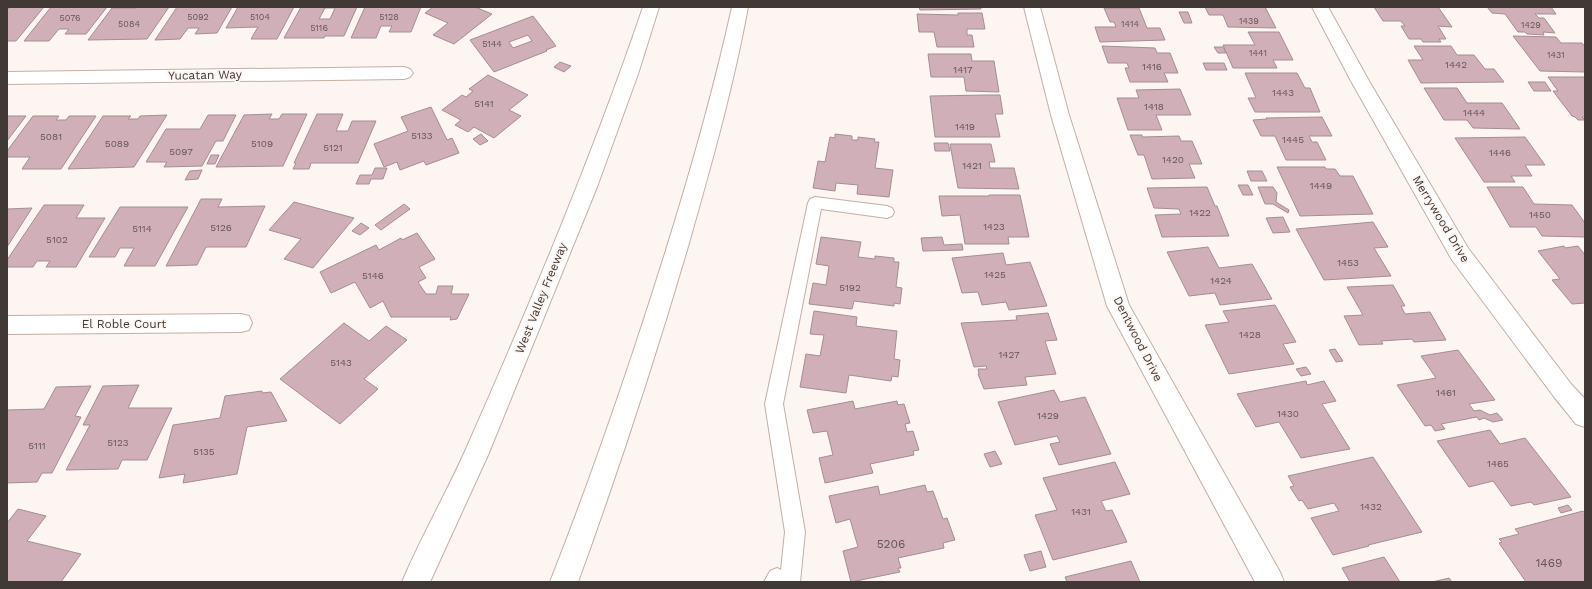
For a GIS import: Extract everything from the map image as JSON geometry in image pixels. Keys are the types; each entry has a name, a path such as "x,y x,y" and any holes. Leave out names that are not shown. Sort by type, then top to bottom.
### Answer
{"main road":[{"name":"West Valley Freeway","path":"416,582 476,455 561,251 627,81 651,7"},
{"path":"564,582 597,497 644,357 700,173 721,96 740,7"},
{"name":"Dentwood Drive","path":"1032,7 1060,115 1118,306 1270,582"},
{"name":"Merrywood Drive","path":"1320,7 1360,81 1460,254 1563,391 1585,416"},
{"name":"Yucatan Way","path":"7,78 404,73"},
{"name":"El Roble Court","path":"7,325 240,324"}],"lane":[{"path":"790,582 795,532 774,404 815,203 887,212"},
{"path":"774,582 777,578 782,582"}],"building":[{"path":"11,7 44,7 16,41 7,41 7,9"},
{"path":"51,7 107,7 86,34 65,34 69,29 59,29 49,41 24,41"},
{"path":"169,7 147,39 88,40 112,8"},
{"path":"177,7 232,7 217,33 195,34 199,28 188,28 180,39 155,40"},
{"path":"238,7 294,7 277,39 251,39 258,27 226,28"},
{"path":"301,7 357,7 344,36 325,36 324,38 284,38","holes":["325,8 335,8 330,19 319,19"]},
{"path":"365,7 421,7 411,32 389,32 392,26 381,26 376,38 351,38"},
{"path":"433,7 475,7 492,14 454,44 433,35 448,23 425,13"},
{"path":"919,7 981,7 981,9 920,10"},
{"path":"1205,7 1265,7 1276,28 1228,27 1223,15 1209,15"},
{"path":"1374,7 1438,7 1452,27 1438,26 1446,39 1439,39 1441,42 1423,42 1421,39 1409,39 1401,26 1405,26 1401,21 1383,21"},
{"path":"1487,7 1551,7 1556,14 1535,14 1539,18 1544,18 1555,33 1543,32 1544,35 1518,32 1505,14 1492,13"},
{"path":"1104,8 1139,8 1147,28 1160,28 1165,40 1100,42 1095,27 1116,27 1114,22 1110,22"},
{"path":"1179,12 1188,12 1192,23 1184,23"},
{"path":"958,13 982,13 985,29 967,29 967,35 972,35 974,47 937,47 934,32 919,32 917,14 958,15"},
{"path":"533,16 556,46 494,72 470,40","holes":["528,35 532,41 513,48 509,42"]},
{"path":"1248,32 1279,32 1293,60 1273,60 1277,68 1233,68 1223,45 1255,45"},
{"path":"1513,36 1556,37 1561,43 1582,43 1585,47 1585,72 1540,71"},
{"path":"1102,46 1155,48 1157,53 1170,53 1178,73 1164,73 1168,82 1130,82 1125,68 1129,68 1127,63 1108,63"},
{"path":"1414,46 1451,46 1457,55 1474,55 1485,69 1494,69 1504,82 1421,83 1408,60 1423,60"},
{"path":"1214,47 1223,47 1226,53 1218,53"},
{"path":"928,54 971,54 972,61 994,61 999,92 966,91 964,77 931,77"},
{"path":"560,62 571,66 564,72 554,67"},
{"path":"1203,63 1224,63 1227,70 1206,70"},
{"path":"1245,73 1297,73 1305,88 1310,88 1320,112 1255,112 1248,98 1256,98"},
{"path":"488,75 528,95 509,110 521,116 494,138 474,127 468,132 455,125 461,120 442,110 462,95 466,97 473,91 469,89"},
{"path":"1548,77 1585,77 1585,117 1582,117 1585,120 1578,120 1572,116 1553,91 1558,91"},
{"path":"1528,82 1545,82 1551,91 1534,91"},
{"path":"1424,88 1457,88 1467,103 1502,103 1520,129 1473,128 1467,120 1444,120"},
{"path":"1180,89 1191,115 1156,115 1162,130 1128,130 1117,98 1139,98 1136,90"},
{"path":"1000,95 1003,114 995,114 1000,137 935,137 930,96"},
{"path":"431,107 447,140 452,138 459,153 426,165 424,161 400,170 397,162 384,167 374,144 408,131 401,117"},
{"path":"272,114 269,119 279,119 282,114 307,114 283,166 216,167 244,115"},
{"path":"317,114 343,114 336,131 348,131 352,121 376,121 358,163 311,163 309,169 293,169 296,163 294,163"},
{"path":"167,115 134,167 68,169 103,116 131,116 128,119 138,119 140,116"},
{"path":"208,115 236,115 223,141 216,141 202,166 164,167 167,162 146,162 166,129 200,129"},
{"path":"7,116 26,116 7,141"},
{"path":"33,116 59,116 56,120 66,120 69,116 96,116 61,169 22,169 30,157 7,157 7,151"},
{"path":"1322,117 1332,136 1309,136 1312,142 1317,142 1326,160 1286,160 1275,136 1261,136 1253,120 1267,119 1266,118"},
{"path":"481,134 488,141 480,145 473,139"},
{"path":"835,134 852,136 852,140 858,140 858,137 875,139 874,142 879,142 875,168 893,170 889,197 857,194 858,185 836,183 835,191 813,188 818,161 825,162 830,137 835,138"},
{"path":"1130,135 1142,135 1142,137 1179,136 1181,141 1192,141 1202,164 1189,164 1195,178 1152,179 1144,155 1138,155"},
{"path":"1525,137 1545,165 1525,165 1532,176 1511,176 1515,182 1484,182 1455,138"},
{"path":"934,143 948,143 950,151 935,151"},
{"path":"950,144 991,144 995,162 989,162 990,168 1014,168 1019,189 958,188"},
{"path":"211,155 219,155 215,164 207,164"},
{"path":"1277,167 1325,167 1326,169 1335,169 1340,176 1353,176 1373,214 1300,216"},
{"path":"375,168 387,168 383,179 371,179 369,184 356,184 360,175 372,175"},
{"path":"202,170 198,179 185,180 190,171"},
{"path":"1247,171 1262,171 1267,181 1251,181"},
{"path":"1238,185 1248,185 1253,195 1243,195"},
{"path":"1207,187 1215,206 1217,206 1229,236 1162,237 1155,215 1181,214 1179,209 1154,208 1147,188"},
{"path":"1258,187 1273,187 1277,193 1276,202 1289,210 1288,213 1273,204 1265,204"},
{"path":"1487,187 1523,187 1534,204 1572,205 1585,223 1585,237 1542,236 1536,227 1510,227"},
{"path":"1020,195 1029,237 1008,237 1009,244 965,244 960,215 942,216 939,196"},
{"path":"201,199 222,199 218,207 265,206 246,247 206,247 197,265 166,266"},
{"path":"294,202 354,218 313,268 284,259 301,239 269,230"},
{"path":"404,204 410,209 381,230 375,225"},
{"path":"44,205 84,205 76,218 105,218 76,267 46,267 50,261 37,261 33,267 7,267 7,260"},
{"path":"120,207 188,207 155,266 124,266 134,248 120,248 115,257 89,257"},
{"path":"32,208 7,247 7,209"},
{"path":"1283,217 1290,232 1273,233 1266,218"},
{"path":"1373,222 1388,247 1374,248 1391,276 1324,280 1296,229"},
{"path":"361,223 369,228 360,235 352,231"},
{"path":"417,233 435,259 419,267 426,278 418,282 426,294 436,294 438,286 453,286 451,294 469,294 457,319 450,320 451,317 391,317 383,301 370,308 355,282 331,293 320,272 376,245 379,250 401,238 402,240"},
{"path":"821,237 861,242 858,257 875,259 875,256 894,258 894,262 899,262 896,287 902,288 900,304 894,303 894,306 854,301 852,309 809,304 813,283 826,285 829,266 816,264"},
{"path":"942,237 944,245 962,244 963,250 923,251 921,238"},
{"path":"1564,246 1565,248 1578,246 1585,255 1585,303 1572,304 1552,280 1560,279 1538,251"},
{"path":"1208,247 1219,268 1252,264 1272,299 1220,305 1215,293 1189,296 1167,252"},
{"path":"1003,253 1006,265 1030,262 1047,306 1009,310 1006,302 982,305 978,292 962,293 952,258"},
{"path":"1393,285 1405,306 1401,306 1405,314 1430,312 1446,340 1414,342 1412,339 1381,341 1383,344 1359,345 1344,316 1363,315 1347,287"},
{"path":"1275,305 1296,342 1283,344 1294,364 1229,374 1205,325 1229,322 1223,311"},
{"path":"814,311 857,317 856,326 897,331 894,359 900,360 898,377 892,376 891,381 849,375 846,393 800,387 806,354 820,356 824,335 810,334"},
{"path":"1048,313 1057,340 1045,341 1056,374 1025,377 1027,385 984,389 978,374 978,369 987,369 986,366 974,367 961,323 1017,320 1016,316"},
{"path":"344,323 369,341 386,326 407,340 364,379 378,389 340,424 280,379"},
{"path":"1335,349 1343,361 1336,362 1329,350"},
{"path":"1458,350 1495,400 1469,404 1474,411 1480,410 1490,415 1497,413 1503,420 1493,422 1484,418 1479,420 1477,417 1441,424 1445,429 1435,431 1431,425 1425,426 1397,385 1436,378 1421,356"},
{"path":"1306,367 1311,374 1301,376 1296,369"},
{"path":"1306,381 1307,385 1324,381 1336,401 1322,404 1350,449 1301,458 1279,422 1256,427 1237,394"},
{"path":"139,385 128,408 172,408 147,460 122,460 118,469 66,470 90,425 83,425 103,386"},
{"path":"91,386 75,416 81,417 52,473 42,473 37,482 7,483 7,410 44,409 56,387"},
{"path":"1054,390 1060,402 1085,397 1111,454 1059,465 1050,444 1060,442 1057,436 1015,445 998,402"},
{"path":"262,391 262,393 271,392 287,421 247,427 237,474 183,483 185,474 159,478 173,425 220,418 225,396"},
{"path":"853,401 855,409 897,401 898,405 904,404 910,423 905,424 907,432 913,431 919,450 913,451 914,455 870,464 873,473 825,483 819,458 833,455 827,431 813,433 807,410"},
{"path":"1490,430 1500,444 1525,438 1571,497 1534,505 1531,502 1511,506 1493,481 1469,487 1437,441"},
{"path":"995,451 1002,464 990,467 984,454"},
{"path":"1373,457 1422,532 1333,555 1311,518 1339,511 1334,503 1308,509 1302,500 1299,501 1290,487 1294,486 1288,476"},
{"path":"1115,462 1130,494 1101,501 1106,511 1112,510 1127,542 1053,560 1035,515 1057,510 1043,478"},
{"path":"925,485 927,492 933,491 943,519 947,518 955,540 943,543 944,548 898,558 901,568 898,568 900,572 851,582 843,551 858,547 850,519 836,523 829,496 878,486 880,495"},
{"path":"1568,505 1572,510 1561,513 1558,508"},
{"path":"18,509 46,516 27,541 81,554 61,582 7,582 7,523"},
{"path":"1583,511 1585,513 1585,582 1526,582 1499,543 1502,542 1499,539 1519,534 1515,529"},
{"path":"1041,551 1046,567 1030,571 1024,555"},
{"path":"1384,557 1400,582 1350,582 1342,568"},
{"path":"1131,561 1140,582 1067,582 1065,577"},
{"path":"1449,578 1452,582 1432,582"}]}
